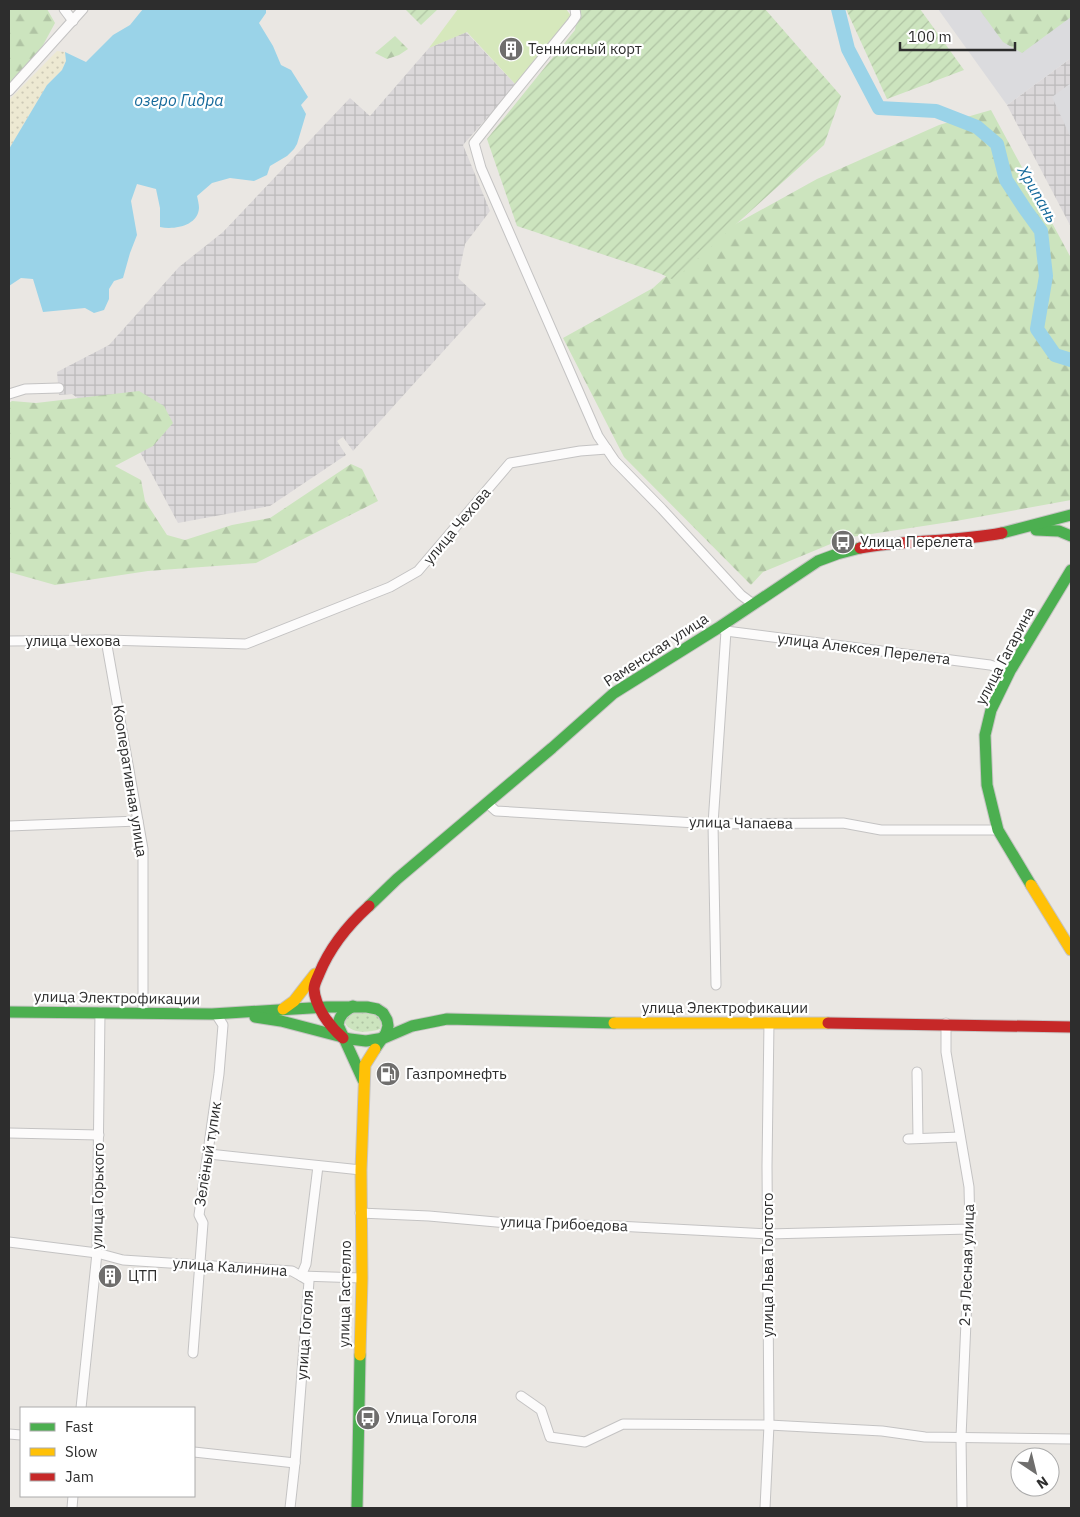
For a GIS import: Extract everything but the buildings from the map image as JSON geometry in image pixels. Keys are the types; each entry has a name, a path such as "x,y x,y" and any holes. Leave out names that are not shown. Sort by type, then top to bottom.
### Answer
{"main road":[{"name":"Раменская улица","path":"343,1038 329,1024 315,998 314,986 325,959 345,930 398,879 614,693 722,629 753,604 818,561 841,552 861,547 973,537 1019,530 1071,516"},
{"path":"1019,530 1055,530 1071,536"},
{"name":"улица Гагарина","path":"1071,570 1010,671 991,710 985,735 987,785 998,830 1071,950"},
{"path":"283,1010 298,997 325,959"},
{"path":"343,1038 338,1020 340,1014 353,1006"},
{"path":"320,1007 370,1007 382,1011 387,1019 388,1026 384,1038 366,1041 343,1038 281,1021 220,1014 320,1007"},
{"name":"улица Электрофикации","path":"9,1012 220,1014"},
{"name":"улица Электрофикации","path":"384,1038 412,1026 448,1019 612,1023 946,1023 1071,1027"},
{"name":"улица Гастелло","path":"343,1038 364,1080"},
{"name":"улица Гастелло","path":"356,1508 362,1278 360,1213 364,1080 366,1062 384,1038"}],"street":[{"path":"64,9 73,21"},
{"path":"9,91 83,9"},
{"path":"575,9 576,16 572,22 474,143 481,168 598,436 615,461 741,595 753,604"},
{"path":"9,394 24,389 59,388"},
{"name":"улица Чехова","path":"9,641 106,640 246,644 390,587 418,571 510,463 580,451 607,449"},
{"path":"716,984 713,824 722,629"},
{"name":"улица Алексея Перелета","path":"722,629 990,665 1010,671"},
{"name":"Кооперативная улица","path":"106,640 144,862 143,1013"},
{"name":"улица Чапаева","path":"487,803 496,811 713,824 843,823 881,830 998,830"},
{"path":"9,826 138,821"},
{"name":"улица Горького","path":"81,1407 97,1253 100,1012"},
{"name":"Зелёный тупик","path":"193,1353 203,1223 199,1215 219,1074 223,1025 220,1014"},
{"name":"улица Льва Толстого","path":"765,1508 769,1425 767,1234 769,1022"},
{"name":"2-я Лесная улица","path":"946,1023 946,1052 969,1187 970,1229 961,1437 962,1508"},
{"path":"917,1072 918,1138"},
{"path":"9,1133 99,1135"},
{"path":"908,1139 960,1137"},
{"path":"209,1154 361,1170"},
{"name":"улица Гоголя","path":"290,1508 308,1281 301,1276 306,1264 318,1166"},
{"name":"улица Грибоедова","path":"360,1213 429,1216 519,1224 608,1226 767,1234 970,1229"},
{"name":"улица Калинина","path":"9,1242 97,1253 123,1260 292,1271 301,1276 362,1278"},
{"path":"521,1396 541,1410 550,1437 585,1442 623,1424 769,1425 882,1432 925,1437 1071,1439"},
{"path":"195,1452 295,1463"}],"shaded area":[{"path":"938,9 1071,9 1071,58 1007,105"},
{"path":"466,32 516,85 463,145 490,211 465,244 458,278 486,304 353,451 343,437 337,441 346,455 270,506 178,523 132,437 72,394 59,395 57,372 109,345 179,267 223,232 350,98 370,116 429,48"},
{"path":"1071,58 1071,227 1007,105"},
{"path":"1071,83 1071,138 1052,97"}],"green space":[{"path":"9,9 47,9 55,23 42,47 9,84"},
{"path":"405,9 438,9 421,25"},
{"path":"458,9 566,9 572,17 516,85 467,32 429,48"},
{"path":"578,9 765,9 841,96 824,145 674,280 659,273 517,226 487,139 575,30"},
{"path":"846,9 920,9 964,70 887,99"},
{"path":"979,9 1071,9 1071,17 1022,53 1003,42"},
{"path":"395,36 408,49 399,55 387,59 375,53"},
{"path":"991,110 1071,258 1071,500 956,521 845,538 763,572 751,585 624,457 563,338 653,288 705,241 817,179 939,125"},
{"path":"139,391 164,406 173,423 153,446 115,466 141,480 145,501 167,535 185,540 232,525 270,518 351,464 362,469 378,501 256,563 148,571 55,585 9,572 9,403 12,401 36,403"},
{"path":"376,1011 383,1018 380,1029 360,1032 351,1029 345,1023 348,1013"}],"sand":[{"path":"57,51 65,52 66,61 62,70 47,85 9,149 9,100"}],"water":[{"name":"озеро Гидра","path":"143,9 266,9 266,13 259,23 273,46 281,65 291,70 308,97 301,105 306,114 297,144 287,156 270,166 267,175 254,181 230,178 212,183 197,196 198,214 190,223 178,227 160,227 160,208 156,189 137,184 131,201 137,235 123,278 114,281 109,289 109,299 104,310 94,313 85,308 43,312 33,279 21,278 9,286 9,149 47,85 62,70 66,61 65,52 86,62 113,35 130,25"}],"waterway":[{"name":"Хрипань","path":"838,9 848,49 879,108 936,111 977,127 997,144 1006,180 1041,231 1046,276 1037,329 1055,355 1071,360"}],"traffic: fast":[{"path":"1002,533 1071,515"},
{"path":"1036,530 1059,531 1071,536"},
{"path":"369,906 397,879 614,693 718,628 818,561 860,548"},
{"path":"1031,885 998,830 987,785 985,735 991,710 1010,671 1071,570"},
{"path":"353,1006 343,1014 338,1025 363,1080"},
{"path":"9,1012 212,1014 327,1007 367,1007 377,1009 383,1013 387,1020 386,1033 375,1049"},
{"path":"255,1017 281,1021 350,1039 366,1041 384,1038 412,1026 447,1019 614,1023"},
{"path":"357,1508 360,1355"}],"traffic: slow":[{"path":"1031,885 1071,950"},
{"path":"283,1009 294,1001 315,974"},
{"path":"614,1023 828,1023"},
{"path":"360,1355 362,1278 361,1170 365,1065 375,1049"}],"traffic: jam":[{"path":"860,548 1002,533"},
{"path":"343,1038 320,1010 315,996 314,985 323,964 334,946 369,906"},
{"path":"828,1023 1071,1027"}],"place":[{"name":"Теннисный корт","path":"511,49"},
{"name":"Улица Перелета","path":"843,542"},
{"name":"Газпромнефть","path":"388,1074"},
{"name":"ЦТП","path":"110,1276"},
{"name":"Улица Гоголя","path":"368,1418"}]}
